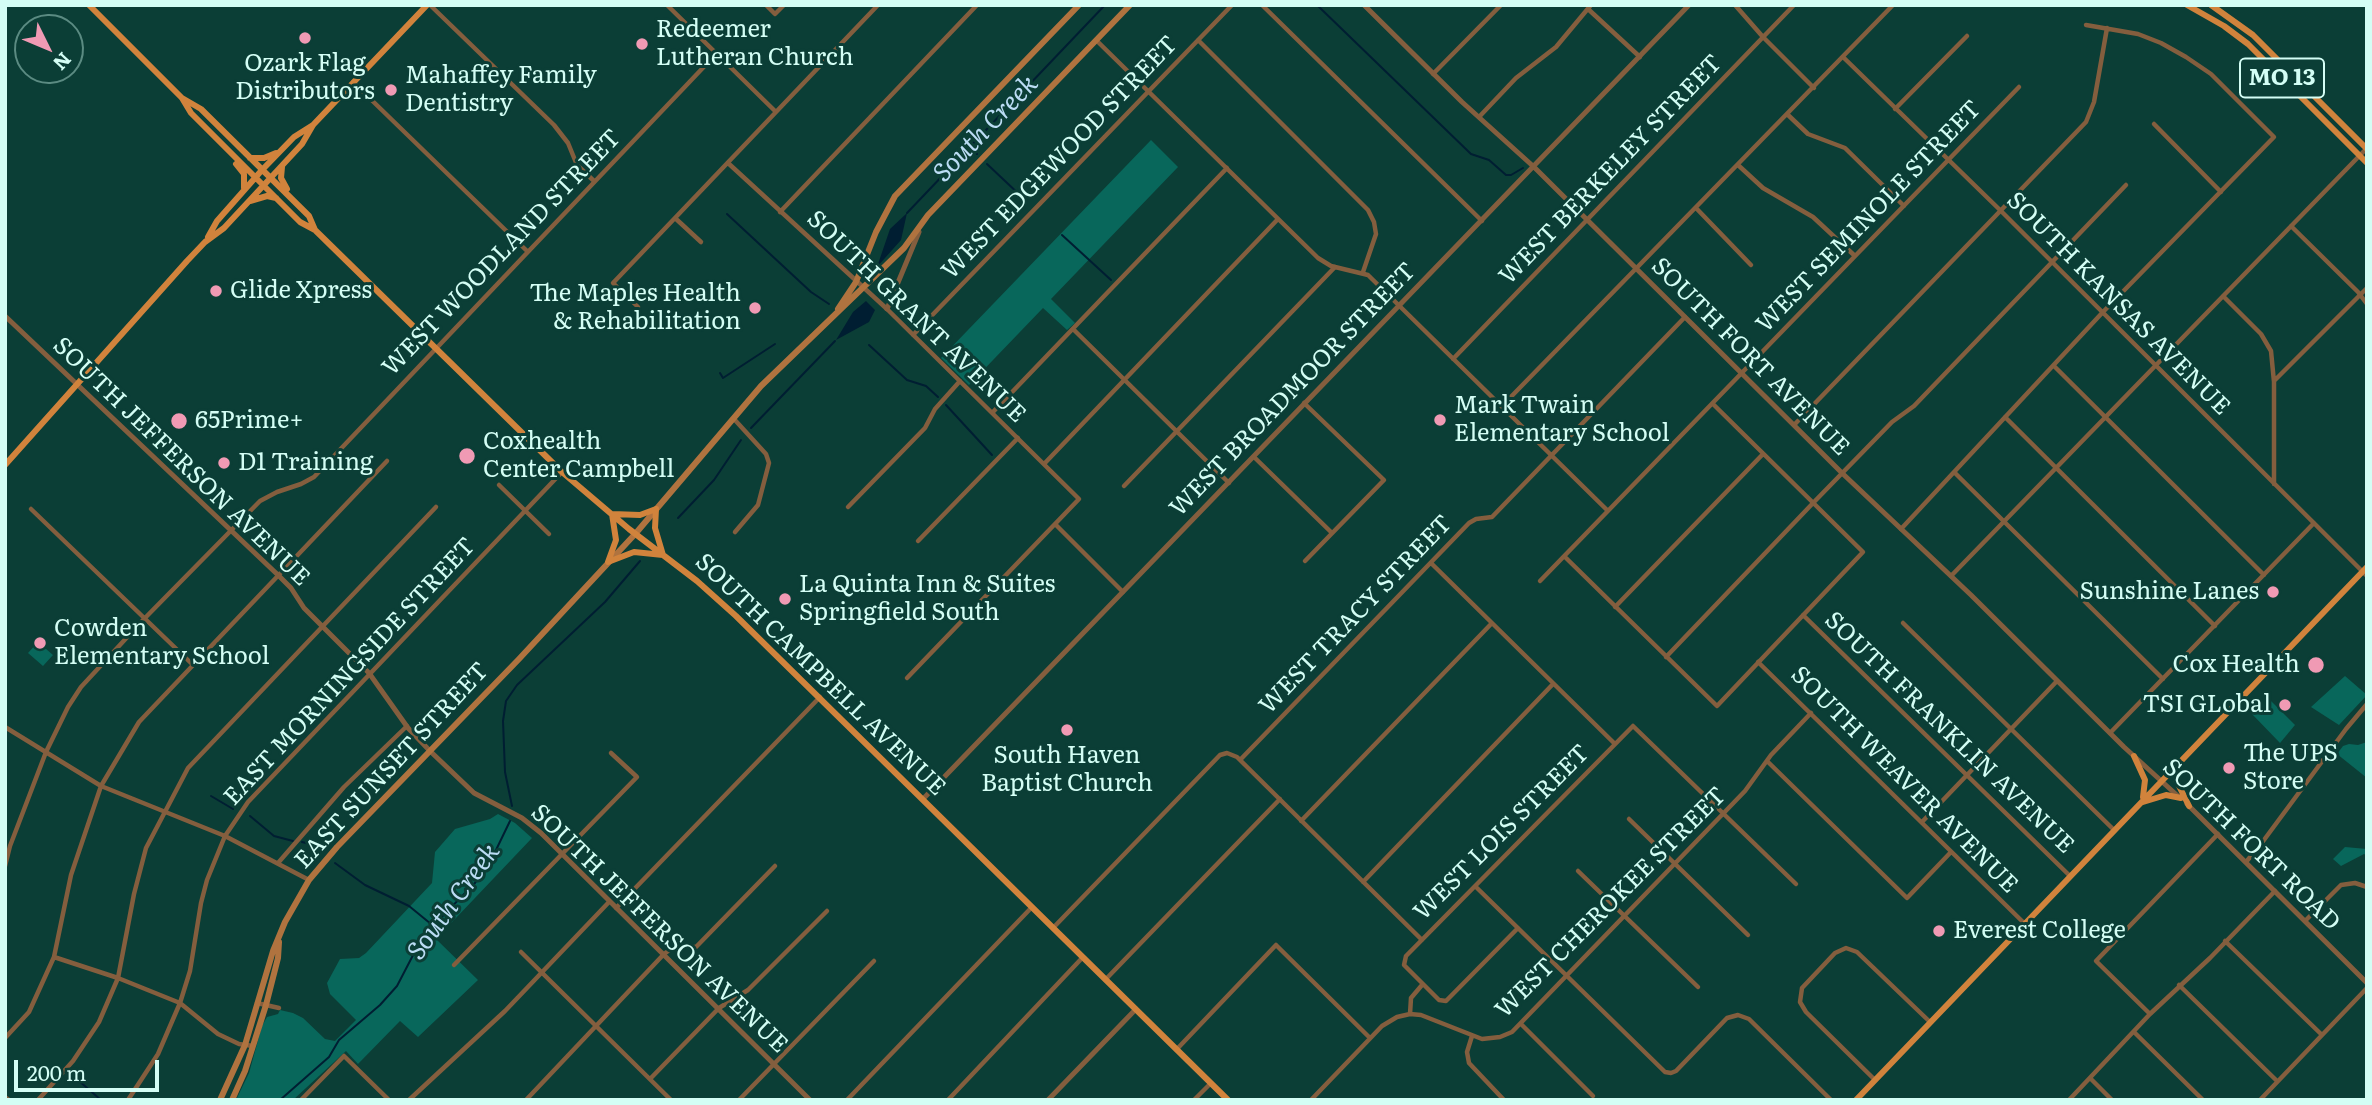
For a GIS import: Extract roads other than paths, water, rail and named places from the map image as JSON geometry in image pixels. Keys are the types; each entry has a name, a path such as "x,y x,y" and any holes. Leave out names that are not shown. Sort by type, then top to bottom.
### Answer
{"main road":[{"name":"SOUTH CAMPBELL AVENUE","path":"89,5 182,98 191,113 300,222 316,230 562,472 736,616 1228,1100"},
{"path":"5,466 187,261 248,202 302,144 313,125 428,5"},
{"path":"830,320 856,282 876,232 895,196 1079,5"},
{"path":"830,320 904,248 928,215 1130,5"},
{"name":"MO 13","path":"2187,5 2224,26 2248,44 2367,163"},
{"name":"MO 13","path":"2211,5 2253,35 2367,148"},
{"name":"SOUTH CAMPBELL AVENUE","path":"182,98 201,109 305,212 314,222 316,230"},
{"path":"205,242 217,221 262,170 294,137 313,125"},
{"path":"213,135 244,174 246,184 241,194"},
{"path":"250,158 264,158 281,151"},
{"path":"283,163 280,173 282,183 305,212"},
{"path":"248,202 267,196 277,199"},
{"name":"EAST SUNSET STREET","path":"232,1100 245,1071 257,1003 273,951 285,922 309,880 337,847 519,659 636,533 761,387 830,320"},
{"path":"656,509 655,528 663,555 634,552 608,562 616,540 612,514 640,515 656,509"},
{"path":"1856,1100 2184,755 2365,572"},
{"path":"2184,755 2176,768 2176,777 2189,806"},
{"path":"2134,756 2145,780 2145,792 2141,802"},
{"path":"2141,802 2166,795 2181,798"},
{"name":"EAST SUNSET STREET","path":"219,1100 249,1046 266,1005 278,958 279,940"}],"street":[{"path":"428,5 554,125 568,143 577,165 594,181"},
{"path":"667,5 776,112"},
{"path":"766,5 775,14 784,5"},
{"path":"638,307 613,283 878,5"},
{"path":"780,212 977,5"},
{"name":"WEST EDGEWOOD STREET","path":"913,335 1232,5"},
{"path":"1262,5 1482,221"},
{"name":"SOUTH FORT AVENUE","path":"1364,5 1433,74 1534,167 1842,473 2110,733"},
{"name":"WEST BROADMOOR STREET","path":"923,799 1689,5"},
{"path":"1735,5 1814,88"},
{"name":"WEST BERKELEY STREET","path":"1453,359 1794,5"},
{"path":"1502,406 1893,5"},
{"path":"1433,74 1498,6"},
{"path":"1479,117 1516,78 1556,47 1589,7 1640,57"},
{"path":"1900,529 2102,313 2274,137 2211,75 2186,57 2146,37 2086,25"},
{"path":"1794,425 2086,122 2094,102 2107,28"},
{"path":"1895,109 1967,36"},
{"path":"1096,40 1318,258 1335,267 1363,272 1608,511"},
{"path":"1198,40 1368,210 1376,234 1363,272"},
{"name":"WEST WOODLAND STREET","path":"230,530 260,501 314,477 717,53"},
{"name":"SOUTH KANSAS AVENUE","path":"1843,57 2365,572"},
{"path":"353,82 527,251"},
{"name":"WEST SEMINOLE STREET","path":"1540,582 2019,87"},
{"path":"1787,114 1808,134 1845,148 1904,206"},
{"path":"2154,124 2221,192"},
{"path":"1951,577 2367,148"},
{"name":"SOUTH GRANT AVENUE","path":"728,163 887,309 1079,499 1055,524"},
{"path":"1738,165 1763,188 1814,217 1855,256"},
{"path":"992,413 1227,168"},
{"path":"1666,657 1842,473 1892,422 1914,405 2126,185"},
{"path":"1696,208 1751,265"},
{"path":"887,309 928,215"},
{"path":"675,218 701,242"},
{"path":"1044,464 1278,219"},
{"path":"2291,226 2367,304"},
{"path":"1124,486 1335,267"},
{"path":"2274,382 2367,288"},
{"path":"2222,296 2267,342 2272,355 2274,484"},
{"name":"SOUTH JEFFERSON AVENUE","path":"5,317 291,588 304,608 369,673 407,726 430,751 474,793 522,818 562,854 810,1100"},
{"name":"WEST TRACY STREET","path":"1240,760 1471,522 1493,516 1685,317"},
{"path":"1073,329 1229,482"},
{"path":"2054,366 2264,575"},
{"path":"848,507 925,428 938,404 960,381"},
{"path":"1304,403 1384,480 1305,561"},
{"path":"1565,557 1717,706 1863,552 1713,404"},
{"path":"2005,417 2215,625"},
{"path":"734,419 768,457 769,466 758,505 735,532"},
{"path":"918,541 1018,438"},
{"path":"1615,607 1763,454"},
{"path":"1254,457 1332,533"},
{"path":"5,1038 29,1012 54,957 71,875 101,786 139,722 387,461"},
{"name":"EAST MORNINGSIDE STREET","path":"128,1100 158,1054 180,1003 190,971 207,880 225,836 262,786 562,472"},
{"path":"1954,472 2163,679"},
{"path":"499,485 549,534"},
{"path":"38,1100 73,1061 92,1034 118,978 146,848 188,768 436,507"},
{"path":"31,509 192,664"},
{"path":"2110,733 2314,523"},
{"path":"907,678 1055,524 1123,592"},
{"path":"5,866 10,845 46,751 81,687 230,530"},
{"path":"1430,563 1615,744"},
{"name":"SOUTH FRANKLIN AVENUE","path":"1803,615 2070,876"},
{"path":"1301,821 1492,623"},
{"path":"1903,623 2114,830"},
{"name":"SOUTH WEAVER AVENUE","path":"1758,662 2025,924"},
{"path":"1922,822 2057,681"},
{"path":"1363,882 1553,684"},
{"path":"616,908 820,697"},
{"path":"2246,862 2367,704"},
{"name":"WEST CHEROKEE STREET","path":"1410,1014 1487,1039 1512,1032 1745,791 1767,761 1811,713"},
{"path":"278,863 344,787 407,726"},
{"name":"WEST LOIS STREET","path":"1423,985 1406,968 1405,958 1633,726 1723,813"},
{"path":"5,727 101,786 225,836 309,880"},
{"name":"SOUTH FORT ROAD","path":"2110,733 2218,834 2367,986"},
{"path":"454,965 637,777 611,752"},
{"path":"1053,928 1220,755 1230,753 1422,940"},
{"path":"1767,761 1907,898 1951,852"},
{"path":"1106,979 1280,799"},
{"path":"1723,813 1796,884"},
{"path":"1629,820 1748,935"},
{"path":"2150,1014 2096,961 2218,834"},
{"path":"526,1100 664,954 675,946 696,947 775,866"},
{"path":"1578,871 1698,987"},
{"path":"2305,921 2341,885 2355,883 2367,887"},
{"path":"1476,887 1667,1073 1678,1069 1727,1018 1738,1015 1749,1020 1831,1100"},
{"path":"2069,1100 2150,1014 2275,891"},
{"path":"409,1100 505,1011 609,902"},
{"path":"847,1100 1032,907"},
{"path":"650,1080 719,1008 748,990 827,911"},
{"path":"1311,1100 1389,1021 1410,1014 1411,998 1423,985 1439,1000 1449,1000 1518,928"},
{"path":"2225,941 2322,1035"},
{"path":"1177,1049 1276,945 1370,1038"},
{"path":"1875,1080 1804,1010 1799,999 1803,986 1835,953 1846,948 1857,952 1930,1022"},
{"path":"521,952 671,1100"},
{"path":"54,957 118,978 180,1003 218,1034 249,1046"},
{"path":"948,1100 1083,957"},
{"path":"740,1100 874,961"},
{"path":"2179,985 2277,1082"},
{"path":"2260,1100 2367,986"},
{"path":"257,1003 279,1008"},
{"path":"1048,1100 1136,1009"},
{"path":"1521,1024 1593,1096"},
{"path":"2134,1032 2203,1100"},
{"path":"1472,1036 1467,1052 1469,1063 1504,1100"},
{"path":"301,1100 344,1056 389,1100"},
{"path":"2090,1078 2112,1100"},
{"path":"1194,1100 1211,1083"}],"water":[{"path":"907,213 901,240 877,267 890,229"},
{"path":"866,301 875,310 869,322 836,340 853,312"}],"waterway":[{"name":"South Creek","path":"907,213 1105,5"},
{"path":"1317,5 1471,154 1489,160 1506,175 1523,168"},
{"path":"970,147 977,154"},
{"path":"987,164 1022,197"},
{"path":"727,214 811,292 829,304"},
{"path":"1062,235 1111,280"},
{"name":"South Creek","path":"751,428 835,341"},
{"path":"720,373 723,378 775,344"},
{"path":"869,345 907,380 926,386 938,397"},
{"path":"946,405 992,455"},
{"name":"South Creek","path":"678,518 714,480 741,440"},
{"name":"South Creek","path":"512,806 505,772 503,721 506,701 517,685 605,602 640,561"},
{"path":"211,796 233,809"},
{"path":"250,816 274,836 293,841"},
{"name":"South Creek","path":"280,1100 329,1057 339,1040 380,1005 397,986 423,936 475,883 510,821"},
{"path":"302,842 322,850"},
{"path":"335,863 365,885 409,906 431,924"},
{"path":"71,1074 101,1100"}],"place":[{"name":"Ozark Flag Distributors","path":"305,38"},
{"name":"Redeemer Lutheran Church","path":"642,44"},
{"name":"Mahaffey Family Dentistry","path":"391,90"},
{"name":"Glide Xpress","path":"216,291"},
{"name":"The Maples Health & Rehabilitation","path":"755,308"},
{"name":"Mark Twain Elementary School","path":"1440,420"},
{"name":"65Prime+","path":"179,421"},
{"name":"Coxhealth Center Campbell","path":"467,456"},
{"name":"D1 Training","path":"224,463"},
{"name":"Sunshine Lanes","path":"2273,592"},
{"name":"La Quinta Inn & Suites Springfield South","path":"785,599"},
{"name":"Cowden Elementary School","path":"40,643"},
{"name":"Cox Health","path":"2316,665"},
{"name":"TSI GLobal","path":"2285,705"},
{"name":"South Haven Baptist Church","path":"1067,730"},
{"name":"The UPS Store","path":"2229,768"},
{"name":"Everest College","path":"1939,931"}]}
